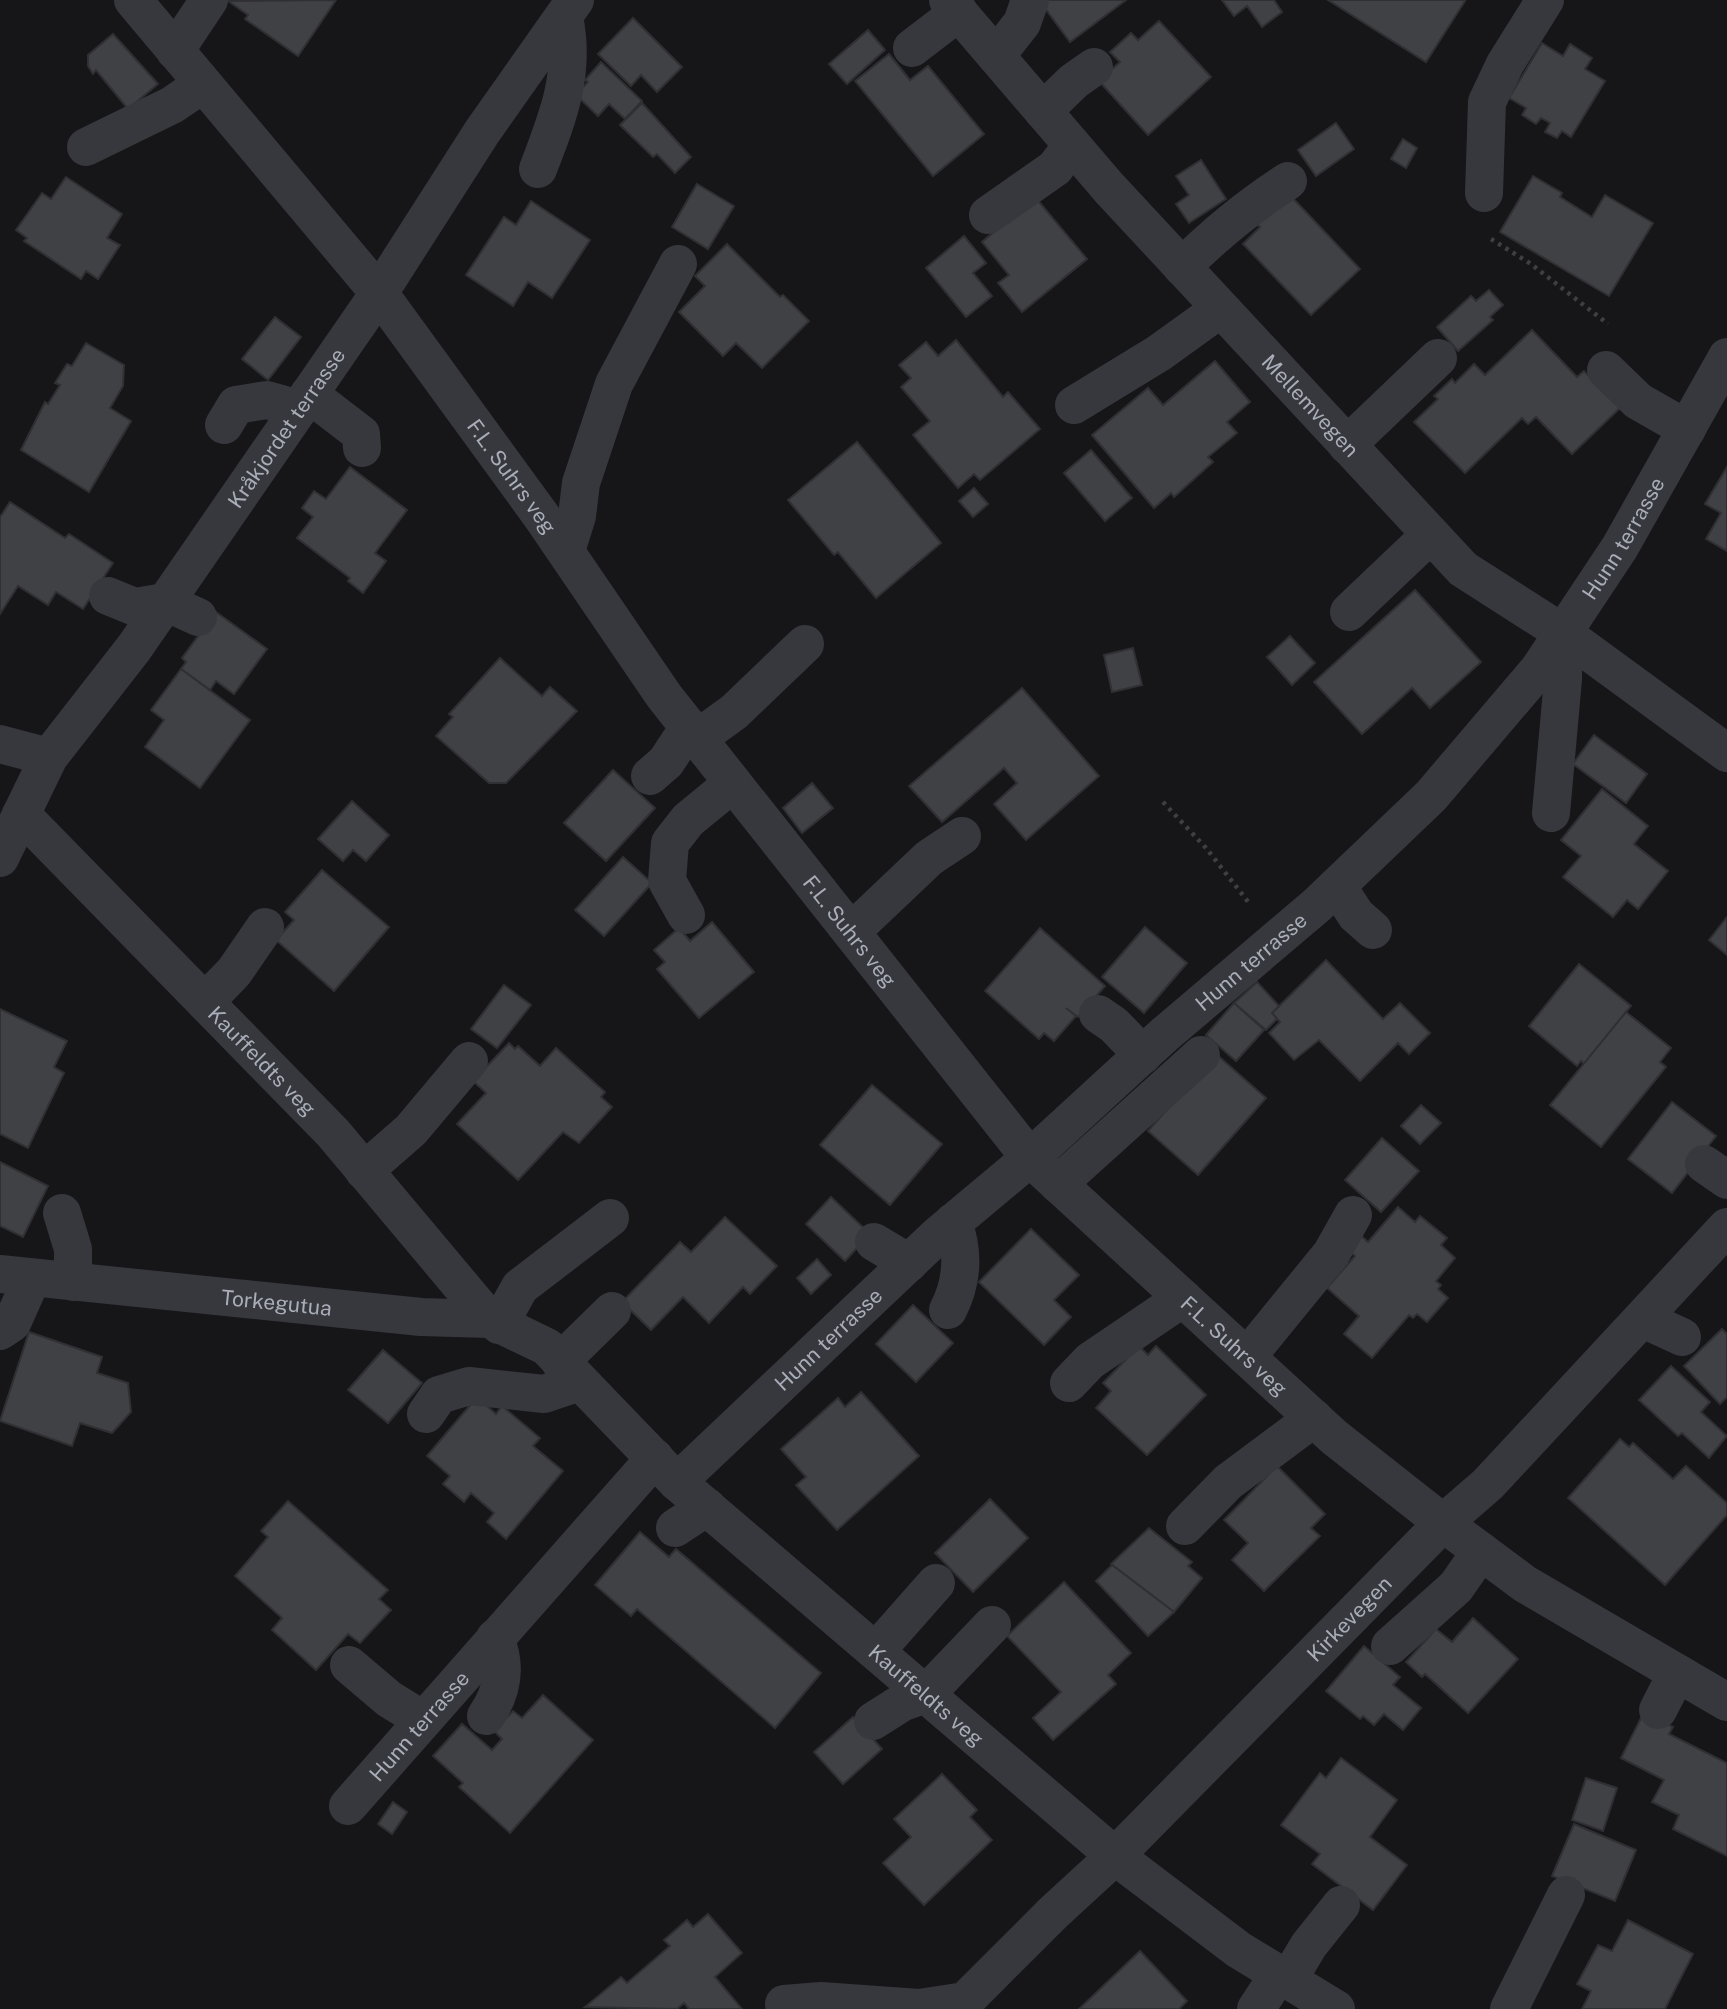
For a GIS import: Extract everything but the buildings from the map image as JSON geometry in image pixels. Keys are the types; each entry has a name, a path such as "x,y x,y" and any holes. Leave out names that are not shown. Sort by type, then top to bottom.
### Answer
{"street":[{"name":"F.L. Suhrs veg","path":"133,0 379,293 566,551 693,733 1030,1158 1314,1418 1443,1523 1525,1584 1727,1702"},
{"path":"175,51 209,0"},
{"path":"996,55 1022,23 1030,0"},
{"path":"1484,193 1487,102 1505,64 1545,0"},
{"path":"912,48 954,6"},
{"name":"Mellemvegen","path":"954,6 1072,145 1182,267 1463,569 1563,633 1727,753"},
{"path":"538,169 566,88 569,8"},
{"name":"Kråkjordet terrasse","path":"0,858 49,757 182,609 304,401 379,293 482,131 569,8"},
{"path":"1043,111 1074,80 1094,67"},
{"path":"86,147 173,105 203,84"},
{"path":"988,215 1055,168 1072,145"},
{"path":"1182,267 1244,210 1288,181"},
{"path":"566,551 577,516 581,483 614,384 678,264"},
{"path":"1074,405 1149,360 1220,309"},
{"path":"1347,445 1438,358"},
{"name":"Hunn terrasse","path":"348,1805 495,1638 666,1470 1030,1158 1143,1055 1284,934 1431,796 1539,668 1620,547 1724,369"},
{"path":"1606,370 1638,401 1687,429"},
{"path":"223,425 236,405 267,400 304,401 361,434 362,448"},
{"path":"1349,611 1430,535"},
{"path":"108,596 135,607 182,609"},
{"path":"1551,813 1563,679 1563,633"},
{"path":"650,776 693,733 734,712 805,644"},
{"path":"0,744 49,757"},
{"path":"686,915 667,881 670,843 688,820 733,783"},
{"name":"Kauffeldts veg","path":"22,814 333,1133 494,1322"},
{"path":"851,932 929,858 962,836"},
{"path":"1337,886 1356,915 1373,930"},
{"path":"205,1002 234,972 265,927"},
{"path":"1098,1014 1114,1025 1143,1055"},
{"path":"1058,1184 1200,1055"},
{"path":"364,1171 411,1130 469,1061"},
{"path":"62,1213 73,1249 73,1282"},
{"path":"1247,1357 1331,1254 1353,1215"},
{"path":"494,1322 520,1287 610,1219"},
{"path":"948,1310 957,1293 961,1263 960,1240 953,1222"},
{"name":"Kirkevegen","path":"958,2004 1115,1857 1443,1523 1488,1484 1727,1227"},
{"path":"874,1242 909,1262"},
{"path":"0,1331 12,1323 16,1276"},
{"name":"Torkegutua","path":"16,1276 494,1322 562,1364"},
{"path":"1069,1383 1090,1361 1183,1298"},
{"path":"426,1415 439,1395 469,1386 544,1394 562,1364 612,1311"},
{"path":"1643,1319 1682,1337"},
{"name":"Kauffeldts veg","path":"562,1364 666,1470 707,1507 1115,1857 1239,1950 1336,2009"},
{"path":"1185,1526 1228,1482 1314,1418"},
{"path":"675,1528 707,1507"},
{"path":"1390,1646 1456,1587 1481,1551"},
{"path":"876,1651 936,1583"},
{"path":"873,1721 903,1702 926,1694 992,1625"},
{"path":"485,1716 499,1698 504,1659 495,1638"},
{"path":"349,1665 389,1699 423,1720"},
{"path":"1658,1710 1677,1673"},
{"path":"1509,2009 1566,1895"},
{"path":"1256,2009 1341,1905"},
{"path":"784,2004 821,2001 919,2008 958,2004"}],"path":[{"path":"1484,193 1482,218 1492,241 1531,264 1610,326"},
{"path":"1163,802 1206,848 1241,897 1284,934"}]}
